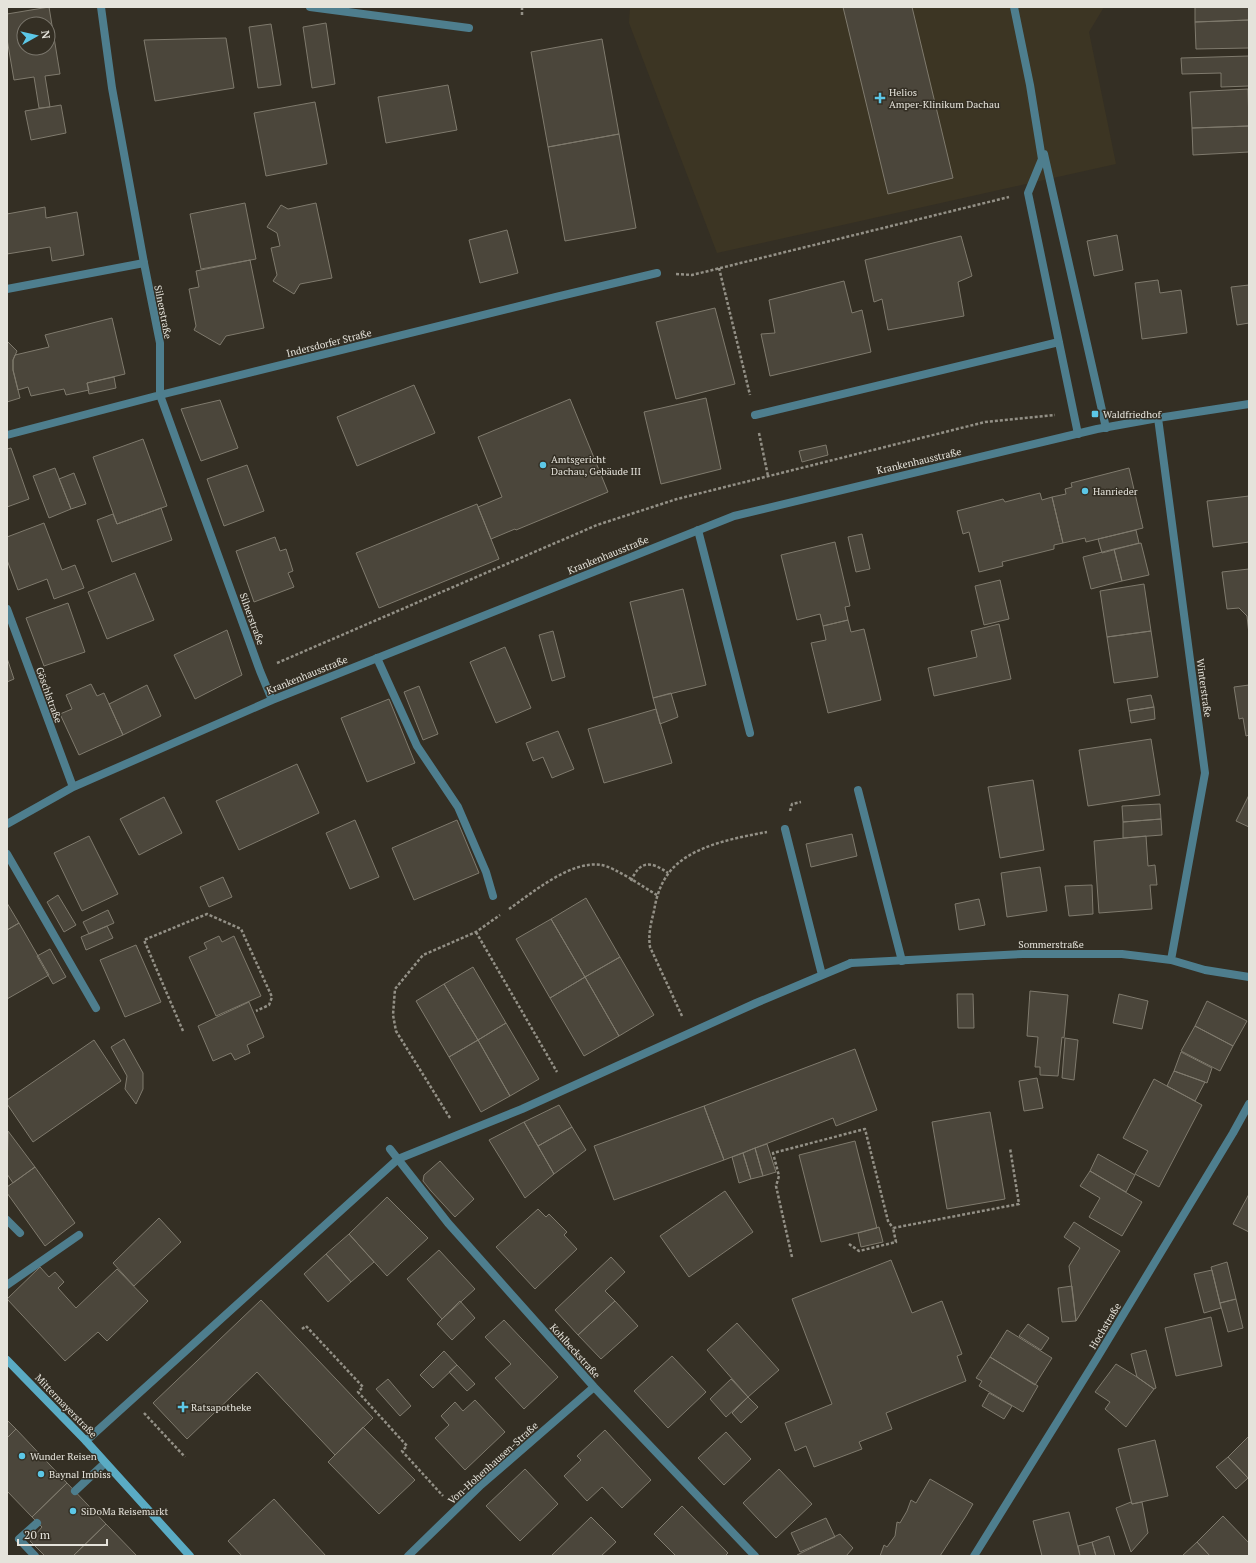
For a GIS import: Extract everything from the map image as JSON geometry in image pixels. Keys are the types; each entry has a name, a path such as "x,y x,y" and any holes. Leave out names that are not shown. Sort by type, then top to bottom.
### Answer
{"main road":[{"name":"Mittermayerstraße","path":"7,1360 86,1441 190,1556"}],"street":[{"name":"Silnerstraße","path":"101,7 112,88 160,342 160,395 260,671 272,700"},
{"path":"310,7 469,28"},
{"path":"1014,7 1044,154 1106,428"},
{"path":"1030,85 1042,159 1028,193 1078,434"},
{"path":"7,289 144,263"},
{"name":"Indersdorfer Straße","path":"7,435 160,395 657,273"},
{"path":"755,415 1059,342"},
{"name":"Krankenhausstraße","path":"7,824 73,787 272,700 734,516 1078,434 1158,418 1249,404"},
{"name":"Winterstraße","path":"1158,418 1205,773 1171,960"},
{"path":"698,530 750,733"},
{"name":"Göschlstraße","path":"7,609 73,787"},
{"path":"377,658 417,746 458,807 486,872 493,896"},
{"path":"858,790 902,960"},
{"path":"785,829 822,975"},
{"path":"7,854 96,1008"},
{"name":"Sommerstraße","path":"86,1441 398,1159 522,1109 689,1033 851,963 1023,954 1122,954 1171,960 1205,970 1249,977"},
{"name":"Hochstraße","path":"974,1556 1234,1133 1249,1104"},
{"name":"Kohlbeckstraße","path":"390,1149 448,1223 594,1387 755,1556"},
{"path":"7,1220 20,1233"},
{"path":"7,1285 79,1235"},
{"name":"Von-Hohenhausen-Straße","path":"408,1556 481,1485 594,1387"},
{"path":"75,1491 105,1463"},
{"path":"35,1556 18,1539 37,1523"}],"path":[{"path":"522,7 522,16"},
{"path":"657,273 692,275 1028,193"},
{"path":"720,268 768,476"},
{"path":"260,671 597,525 676,499 985,422 1074,413"},
{"path":"689,1033 650,947 649,936 657,895 668,874 688,855 733,838 785,829 792,804 800,802"},
{"path":"631,881 638,868 645,865 652,864 668,874"},
{"path":"507,911 555,877 584,866 601,865 614,870 657,895"},
{"path":"183,1031 144,940 207,914 241,929 272,997 269,1005 256,1011"},
{"path":"460,1133 396,1031 393,1015 395,990 423,955 476,932 501,915"},
{"path":"476,932 567,1088"},
{"path":"792,1257 776,1186 779,1176 772,1153 865,1129 888,1221 893,1228 896,1242 859,1251 849,1244"},
{"path":"893,1228 1019,1204 1010,1148"},
{"path":"302,1329 306,1326 363,1387 358,1392 407,1446 402,1451 456,1509"},
{"path":"132,1400 185,1457"}],"shaded area":[{"name":"Helios Amper-Klinikum Dachau","path":"630,7 1104,7 1089,32 1116,164 717,253 629,23"}],"building":[{"path":"49,7 50,16 16,16 16,56 56,56 56,50 60,74 45,76 50,107 39,108 34,77 14,80 7,39 7,14"},
{"path":"843,7 912,7 953,178 888,194"},
{"path":"1195,7 1249,7 1249,20 1195,22"},
{"path":"1249,20 1249,48 1196,49 1195,22"},
{"path":"326,23 335,84 312,88 303,27"},
{"path":"271,24 281,85 258,88 249,27"},
{"path":"226,38 234,88 155,101 144,40"},
{"path":"602,39 619,134 548,147 531,52"},
{"path":"1249,56 1249,86 1221,87 1221,73 1182,74 1181,58"},
{"path":"448,85 457,130 386,143 378,97"},
{"path":"1248,89 1249,126 1192,128 1190,92"},
{"path":"315,102 327,164 266,176 254,113"},
{"path":"61,105 66,133 31,140 25,111"},
{"path":"1249,126 1249,152 1193,155 1192,128"},
{"path":"619,134 636,228 565,241 548,147"},
{"path":"245,203 256,259 201,269 190,214"},
{"path":"316,203 332,278 300,284 294,294 273,281 277,275 271,248 280,246 277,233 267,227 281,205 288,209"},
{"path":"45,207 46,218 77,212 84,255 52,261 50,247 7,254 7,214"},
{"path":"507,230 518,273 480,283 469,240"},
{"path":"1117,235 1123,270 1094,276 1087,241"},
{"path":"961,236 972,276 958,282 964,316 888,330 882,299 874,302 865,260"},
{"path":"250,260 264,328 226,336 220,345 194,330 196,326 189,289 199,287 196,271"},
{"path":"1158,280 1160,293 1181,290 1187,333 1142,339 1135,283"},
{"path":"844,281 852,313 862,310 871,352 770,376 761,334 775,333 769,300"},
{"path":"1249,285 1249,323 1237,325 1231,287"},
{"path":"715,308 735,384 676,399 656,322"},
{"path":"112,318 125,374 87,383 89,390 66,395 64,389 31,396 28,387 18,390 13,370 13,360 15,355 49,347 45,335"},
{"path":"7,341 17,351 13,360 13,370 20,398 7,402"},
{"path":"114,377 116,388 89,394 87,383"},
{"path":"414,385 435,433 357,466 337,417"},
{"path":"706,398 721,469 661,484 644,412"},
{"name":"Amtsgericht Dachau, Gebäude III","path":"570,399 608,492 491,539 478,507 502,497 478,437"},
{"path":"220,400 238,448 201,461 181,409"},
{"path":"143,439 167,506 117,524 93,457"},
{"path":"826,445 828,455 802,462 799,451"},
{"path":"11,448 29,499 7,507 7,449"},
{"path":"247,465 264,511 224,526 207,479"},
{"path":"55,468 71,509 49,518 33,476"},
{"path":"1129,468 1143,528 1086,542 1085,538 1063,543 1052,497 1066,494 1065,489 1072,487 1071,483"},
{"path":"74,473 86,504 71,509 59,479"},
{"path":"1040,493 1042,500 1052,497 1063,543 1054,545 1054,549 1002,562 1003,566 979,572 969,532 963,534 957,511 1003,499 1005,502"},
{"path":"1249,496 1249,542 1213,547 1207,501"},
{"path":"477,504 499,559 379,608 356,553"},
{"path":"161,508 172,540 112,562 97,520 113,514 117,524"},
{"path":"44,523 62,570 75,565 84,588 54,599 47,579 18,590 7,560 7,537"},
{"path":"1136,530 1139,543 1102,553 1098,539"},
{"path":"862,534 870,569 856,572 848,537"},
{"path":"275,537 280,551 286,549 293,571 288,573 294,587 254,602 236,551"},
{"path":"835,542 850,606 845,607 848,620 823,626 820,614 797,620 781,555"},
{"path":"1141,543 1149,575 1122,581 1114,549"},
{"path":"1114,549 1122,581 1091,589 1083,557"},
{"path":"1249,569 1249,634 1247,616 1239,608 1227,609 1222,572"},
{"path":"135,573 154,620 107,639 88,592"},
{"path":"1000,580 1009,619 984,625 975,586"},
{"path":"1144,584 1151,631 1107,637 1100,591"},
{"path":"683,589 706,685 653,698 630,602"},
{"path":"68,603 85,652 44,666 26,618"},
{"path":"848,620 851,632 864,629 881,700 828,713 811,643 826,640 823,626"},
{"path":"999,624 1011,679 934,696 928,668 977,657 971,631"},
{"path":"227,630 242,675 195,699 174,655"},
{"path":"553,631 565,677 552,681 539,635"},
{"path":"1151,631 1158,677 1114,683 1107,637"},
{"path":"505,647 531,708 496,723 470,662"},
{"path":"7,658 14,679 7,682"},
{"path":"91,684 97,696 104,693 123,735 79,755 60,714 72,709 66,695"},
{"path":"147,685 161,716 123,735 109,704"},
{"path":"1249,685 1249,735 1246,736 1243,718 1239,719 1234,687"},
{"path":"419,686 438,734 423,740 404,692"},
{"path":"671,693 678,717 660,724 653,698"},
{"path":"1151,695 1154,707 1129,711 1127,699"},
{"path":"389,699 415,763 367,782 341,718"},
{"path":"1154,707 1155,719 1131,723 1129,711"},
{"path":"656,709 672,763 604,783 588,729"},
{"path":"558,731 574,769 552,778 543,757 533,761 526,743"},
{"path":"1151,739 1160,795 1088,806 1079,750"},
{"path":"297,764 319,813 239,850 216,801"},
{"path":"1033,780 1044,850 1000,858 988,787"},
{"path":"1249,795 1249,827 1236,821"},
{"path":"164,797 182,833 139,855 120,819"},
{"path":"1160,804 1161,819 1123,822 1122,806"},
{"path":"1161,819 1162,835 1123,838 1123,822"},
{"path":"355,820 379,877 350,889 326,833"},
{"path":"457,820 479,873 414,900 392,848"},
{"path":"852,834 857,856 811,867 806,844"},
{"path":"89,836 118,894 82,911 54,853"},
{"path":"1146,836 1148,866 1155,865 1157,885 1150,885 1152,909 1099,913 1094,841"},
{"path":"1040,867 1047,911 1007,917 1001,873"},
{"path":"223,877 232,897 209,907 200,887"},
{"path":"1092,885 1093,914 1069,916 1065,886"},
{"path":"58,895 76,925 64,932 47,902"},
{"path":"586,898 620,957 585,977 551,919"},
{"path":"979,899 985,925 959,930 955,904"},
{"path":"7,903 19,923 7,930"},
{"path":"108,910 114,923 89,934 83,922"},
{"path":"551,919 585,977 550,998 516,939"},
{"path":"19,923 49,975 7,999 7,930"},
{"path":"107,926 113,938 86,950 81,937"},
{"path":"219,936 222,942 234,936 261,996 216,1016 189,957 207,949 204,943"},
{"path":"136,945 161,1002 125,1017 100,960"},
{"path":"50,949 66,977 53,984 37,956"},
{"path":"620,957 654,1015 619,1036 585,977"},
{"path":"473,967 506,1023 478,1040 444,984"},
{"path":"585,977 619,1036 584,1056 550,998"},
{"path":"444,984 478,1040 449,1057 416,1001"},
{"path":"1030,991 1068,995 1064,1038 1062,1037 1058,1076 1040,1075 1040,1067 1035,1067 1038,1037 1027,1036"},
{"path":"957,994 973,994 974,1028 958,1028"},
{"path":"1119,994 1148,1001 1142,1029 1113,1023"},
{"path":"1207,1001 1247,1021 1233,1046 1195,1026"},
{"path":"249,1002 264,1037 247,1045 250,1053 235,1060 231,1053 213,1061 198,1026"},
{"path":"506,1023 539,1079 510,1096 478,1040"},
{"path":"1195,1026 1233,1046 1220,1071 1181,1051"},
{"path":"1065,1038 1078,1040 1074,1080 1062,1078"},
{"path":"124,1039 143,1073 143,1089 136,1104 125,1089 127,1076 111,1047"},
{"path":"94,1040 121,1081 33,1142 7,1104 7,1100"},
{"path":"478,1040 510,1096 481,1112 449,1057"},
{"path":"855,1049 877,1110 836,1126 833,1118 724,1160 704,1106"},
{"path":"1181,1052 1212,1068 1207,1083 1174,1071"},
{"path":"1174,1071 1205,1082 1195,1101 1167,1086"},
{"path":"1037,1078 1043,1108 1024,1111 1019,1081"},
{"path":"1154,1079 1202,1105 1159,1187 1135,1174 1148,1151 1123,1138"},
{"path":"559,1105 572,1127 538,1146 524,1122"},
{"path":"704,1106 724,1160 614,1200 594,1146"},
{"path":"990,1112 1005,1199 947,1209 932,1122"},
{"path":"524,1122 554,1174 525,1198 489,1140"},
{"path":"572,1127 586,1150 554,1174 538,1146"},
{"path":"8,1131 35,1167 13,1183 7,1174"},
{"path":"855,1141 877,1228 821,1242 799,1155"},
{"path":"767,1144 776,1172 763,1176 755,1148"},
{"path":"755,1148 763,1176 751,1179 743,1153"},
{"path":"743,1153 751,1179 739,1183 732,1157"},
{"path":"1098,1154 1135,1175 1126,1192 1090,1171"},
{"path":"440,1161 474,1199 455,1217 423,1181 424,1175"},
{"path":"35,1167 75,1223 45,1246 7,1193 7,1187"},
{"path":"1090,1171 1142,1202 1122,1236 1089,1217 1100,1198 1080,1186"},
{"path":"725,1191 753,1232 689,1277 660,1236"},
{"path":"1249,1194 1249,1232 1233,1224"},
{"path":"387,1197 428,1238 387,1276 349,1234"},
{"path":"538,1209 546,1217 549,1214 567,1232 564,1235 577,1249 535,1289 496,1247"},
{"path":"159,1218 181,1242 134,1286 113,1263"},
{"path":"1074,1222 1120,1251 1076,1321 1069,1266 1080,1248 1064,1237"},
{"path":"879,1227 883,1242 861,1247 858,1233"},
{"path":"349,1234 374,1262 351,1282 326,1254"},
{"path":"439,1250 475,1289 442,1319 407,1279"},
{"path":"326,1254 351,1282 328,1302 304,1274"},
{"path":"611,1257 625,1272 605,1291 615,1301 578,1335 555,1310"},
{"path":"891,1260 912,1313 942,1301 962,1354 957,1356 966,1381 886,1413 892,1429 859,1442 862,1449 814,1467 806,1446 795,1451 785,1423 832,1404 792,1299"},
{"path":"1227,1262 1236,1299 1220,1303 1211,1267"},
{"path":"40,1267 49,1277 55,1272 64,1282 58,1288 76,1308 117,1269 148,1301 107,1341 98,1332 65,1361 7,1299"},
{"path":"1212,1270 1221,1308 1204,1313 1194,1274"},
{"path":"1072,1286 1076,1321 1062,1322 1058,1288"},
{"path":"1236,1299 1243,1328 1228,1332 1220,1303"},
{"path":"261,1300 373,1418 335,1455 257,1372 187,1439 153,1403"},
{"path":"460,1301 475,1318 452,1340 437,1324"},
{"path":"615,1301 638,1326 601,1359 578,1335"},
{"path":"1211,1317 1222,1366 1176,1376 1165,1328"},
{"path":"504,1320 558,1377 524,1409 495,1378 511,1364 485,1337"},
{"path":"737,1323 779,1370 748,1397 707,1350"},
{"path":"1028,1324 1049,1338 1041,1350 1019,1336"},
{"path":"1007,1330 1052,1358 1035,1385 990,1357"},
{"path":"1146,1350 1156,1388 1154,1389 1137,1377 1131,1354"},
{"path":"444,1351 457,1365 433,1388 420,1375"},
{"path":"672,1356 706,1392 668,1428 634,1391"},
{"path":"990,1357 1038,1386 1023,1412 979,1386 982,1381 976,1378"},
{"path":"1116,1364 1154,1389 1126,1427 1105,1409 1110,1402 1095,1392"},
{"path":"457,1365 475,1384 467,1391 449,1372"},
{"path":"388,1379 411,1406 400,1416 376,1389"},
{"path":"731,1379 748,1397 726,1417 710,1399"},
{"path":"989,1393 1012,1406 1004,1419 982,1406"},
{"path":"748,1397 758,1407 741,1423 732,1413"},
{"path":"475,1400 505,1432 465,1470 435,1438 449,1425 441,1416 455,1402 463,1411"},
{"path":"7,1420 16,1429 7,1438"},
{"path":"363,1427 415,1480 379,1514 328,1462"},
{"path":"16,1429 67,1483 32,1517 7,1491 7,1438"},
{"path":"605,1430 651,1480 622,1508 602,1487 587,1501 564,1476 581,1460 577,1456"},
{"path":"726,1432 751,1459 724,1485 698,1458"},
{"path":"1249,1436 1249,1477 1248,1478 1228,1457"},
{"path":"1155,1440 1168,1496 1132,1504 1118,1449"},
{"path":"1228,1457 1248,1478 1236,1489 1216,1467"},
{"path":"525,1469 558,1504 520,1541 486,1506"},
{"path":"779,1469 812,1504 776,1538 743,1503"},
{"path":"930,1479 973,1504 966,1516 940,1556 880,1556 884,1545 887,1547 895,1536 897,1522 900,1523 911,1500 916,1503"},
{"path":"67,1483 106,1524 73,1556 45,1556 30,1541 42,1527 32,1517"},
{"path":"274,1499 326,1556 242,1556 228,1541"},
{"path":"1131,1502 1132,1504 1142,1502 1148,1533 1131,1552 1116,1508"},
{"path":"682,1506 728,1553 725,1556 676,1556 654,1534"},
{"path":"1069,1512 1080,1556 1042,1556 1033,1521"},
{"path":"1223,1516 1249,1543 1249,1556 1210,1556 1197,1542"},
{"path":"591,1517 616,1542 601,1556 551,1556"},
{"path":"826,1518 835,1537 800,1552 791,1533"},
{"path":"106,1524 137,1556 73,1556"},
{"path":"840,1534 853,1548 846,1556 797,1555"},
{"path":"1109,1536 1115,1556 1096,1556 1092,1542"},
{"path":"1092,1542 1096,1556 1080,1556 1078,1546"},
{"path":"1197,1542 1210,1556 1182,1556"}],"place":[{"name":"Helios Amper-Klinikum Dachau","path":"880,98"},
{"name":"Waldfriedhof","path":"1095,414"},
{"name":"Amtsgericht Dachau, Gebäude III","path":"543,465"},
{"name":"Hanrieder","path":"1085,491"},
{"name":"Ratsapotheke","path":"183,1407"},
{"name":"Wunder Reisen","path":"22,1456"},
{"name":"Baynal Imbiss","path":"41,1474"},
{"name":"SiDoMa Reisemarkt","path":"73,1511"}]}
